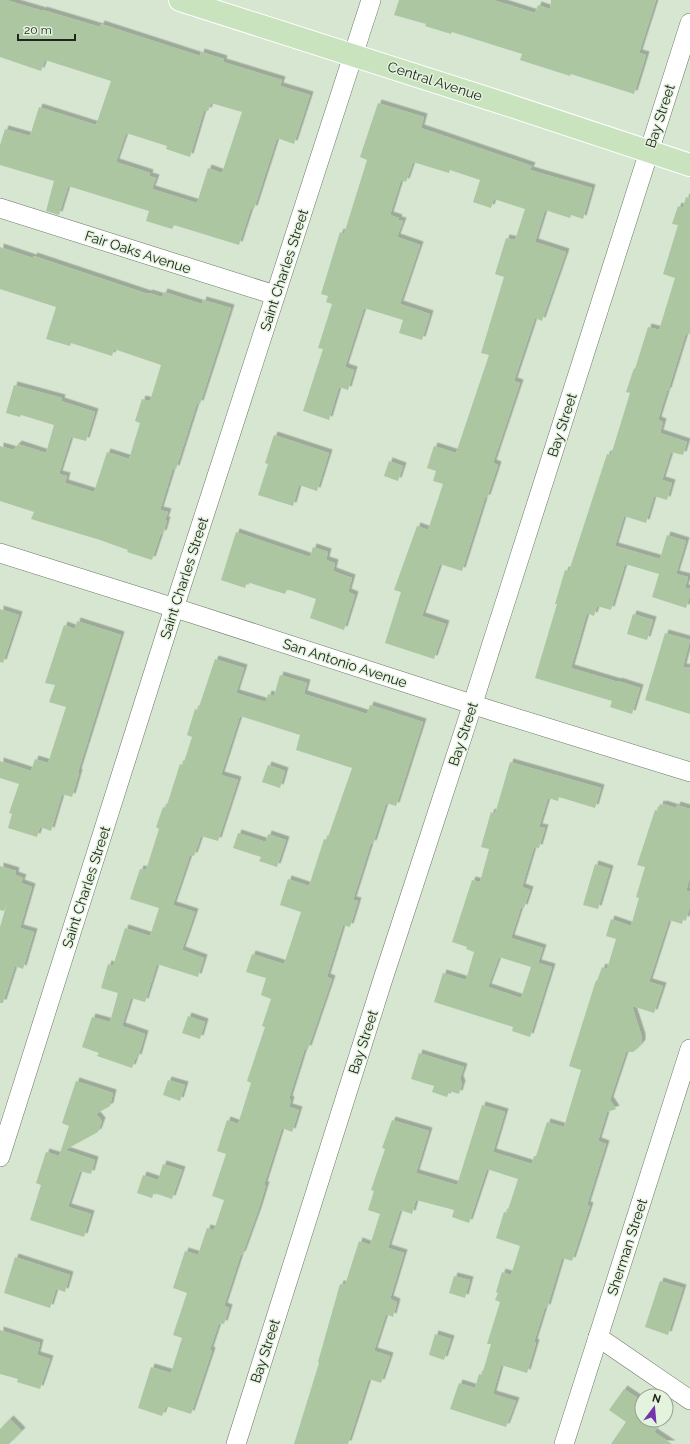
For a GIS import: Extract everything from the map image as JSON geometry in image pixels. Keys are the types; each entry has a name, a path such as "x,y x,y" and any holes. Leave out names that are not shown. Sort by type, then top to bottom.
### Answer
{"main road":[{"name":"Central Avenue","path":"180,0 690,165"}],"street":[{"name":"Saint Charles Street","path":"0,1157 174,608 371,0"},
{"name":"Bay Street","path":"236,1444 382,982 690,23"},
{"name":"Fair Oaks Avenue","path":"0,208 275,295"},
{"name":"San Antonio Avenue","path":"0,553 690,772"},
{"name":"Sherman Street","path":"564,1444 690,1049"},
{"path":"598,1337 690,1400"}],"building":[{"path":"0,0 6,0 100,27 101,24 200,56 201,52 224,59 223,62 282,80 280,86 310,95 294,144 277,138 254,209 251,208 239,245 174,225 172,229 146,221 149,211 68,186 59,215 46,211 54,181 0,165 0,145 5,129 30,136 39,107 96,125 111,81 45,60 41,71 0,57","holes":["211,103 242,112 222,173 208,168 197,203 152,189 156,178 149,176 150,173 116,162 126,133 167,146 166,149 190,157 204,110 208,111"]},
{"path":"399,0 493,0 535,13 538,5 550,9 551,0 656,0 639,53 646,55 634,94 520,60 522,54 452,32 451,34 425,26 426,24 394,15"},
{"path":"378,103 424,117 421,128 532,166 530,170 592,188 583,219 571,215 570,218 545,210 535,242 566,252 542,321 535,318 514,381 520,383 493,463 498,465 487,498 485,498 462,571 440,564 422,616 446,624 434,659 385,643 401,592 394,590 417,526 428,530 443,484 433,481 436,471 427,468 434,446 456,453 489,355 481,353 504,277 495,274 506,238 515,240 525,209 494,199 491,208 473,202 480,180 450,170 449,173 413,162 406,182 401,180 390,215 403,221 397,237 420,245 400,304 430,314 422,340 399,333 403,320 364,308 345,367 354,370 348,390 339,387 329,420 303,411 323,349 318,348 332,304 326,302 328,296 321,294 340,232 344,234 367,160 360,157"},
{"path":"686,197 690,198 690,334 686,333 658,420 663,422 660,433 687,442 683,455 671,452 662,480 672,483 667,500 654,496 646,523 624,516 615,546 660,559 667,535 686,541 676,574 688,577 685,588 690,589 690,596 686,608 652,597 659,574 625,564 611,610 597,606 594,616 587,613 571,668 640,688 632,714 610,707 612,701 535,678 557,604 555,604 565,570 569,571 607,454 611,455 630,393 626,392 648,327 659,330 675,278 663,274 678,225 672,224 678,206 683,208"},
{"path":"0,247 33,258 34,256 148,294 162,297 164,292 202,304 203,300 231,308 200,404 197,403 176,469 173,468 160,510 168,512 165,520 167,520 152,560 127,552 128,550 100,540 31,519 34,512 0,501 0,446 14,450 18,444 46,453 54,425 21,415 20,417 6,413 14,385 62,398 61,401 95,412 86,441 71,437 59,474 67,476 65,483 94,492 107,452 129,459 140,423 135,421 142,399 150,401 161,365 114,349 112,356 71,343 70,346 46,339 56,307 0,289"},
{"path":"274,435 329,453 317,491 299,485 293,506 258,495 268,464 265,463"},
{"path":"389,461 403,466 398,481 384,476"},
{"path":"236,532 310,557 313,547 328,552 326,560 335,563 333,571 352,578 348,592 355,595 344,630 310,618 316,599 287,589 285,594 247,582 245,588 221,580"},
{"path":"0,609 19,615 3,663 0,662"},
{"path":"633,614 653,620 647,640 627,634"},
{"path":"77,621 121,635 78,772 79,773 72,797 62,794 51,831 40,827 37,837 8,828 12,814 9,813 19,784 0,778 0,761 31,771 35,759 48,763 66,707 49,702 55,685 45,683 64,625 75,629"},
{"path":"665,633 690,640 683,667 690,668 690,714 645,700"},
{"path":"215,659 244,668 236,693 266,702 268,694 274,696 280,675 307,683 304,694 367,714 370,705 423,722 396,806 386,803 373,844 371,843 353,900 358,901 350,927 343,925 327,977 332,979 308,1049 305,1048 289,1099 291,1100 289,1107 299,1110 292,1132 282,1128 264,1185 266,1185 258,1211 242,1255 241,1254 224,1306 229,1308 224,1324 219,1323 210,1350 212,1351 191,1414 166,1406 162,1416 138,1408 151,1367 171,1373 182,1338 173,1335 187,1293 173,1288 185,1251 198,1255 207,1228 214,1230 224,1200 212,1196 226,1154 217,1151 227,1120 238,1124 251,1083 247,1081 265,1027 262,1026 271,999 261,995 266,978 246,972 252,954 284,964 301,912 280,905 288,879 309,886 324,839 327,840 352,768 296,750 300,735 240,716 221,775 238,780 218,841 201,836 194,856 190,855 173,905 195,912 182,950 204,958 198,977 157,964 145,1002 131,998 122,1026 145,1034 138,1058 136,1057 132,1068 97,1056 99,1053 82,1047 92,1017 110,1022 118,993 101,988 108,964 113,966 125,928 150,936 159,908 130,899 140,869 146,870 159,829 156,827 163,807 166,808 180,764 183,765 192,737 187,735 195,709 198,710"},
{"path":"510,762 601,788 595,808 559,797 558,801 548,798 539,827 545,828 539,848 534,847 522,887 530,890 524,908 521,907 511,938 543,948 538,963 552,967 530,1037 512,1031 513,1027 434,1002 443,973 466,980 474,952 466,949 467,947 452,942 472,880 480,882 489,849 481,847 491,812 495,814","holes":["499,957 531,967 521,998 488,987"]},
{"path":"268,765 285,771 280,788 262,782"},
{"path":"660,804 676,808 677,805 690,809 690,877 686,891 690,892 690,906 686,920 683,919 682,924 669,920 649,982 663,986 654,1013 632,1006 642,1037 642,1043 633,1052 626,1052 610,1100 616,1109 607,1112 598,1141 606,1144 587,1205 590,1206 572,1261 562,1258 547,1308 545,1307 534,1342 536,1343 527,1373 501,1365 493,1394 516,1401 506,1427 450,1409 459,1383 475,1388 479,1374 482,1375 491,1344 487,1344 500,1302 495,1300 498,1293 496,1292 502,1272 511,1275 520,1246 496,1238 504,1212 507,1213 518,1179 487,1169 469,1223 452,1217 454,1210 416,1200 412,1214 400,1210 388,1248 404,1253 390,1299 397,1302 393,1317 386,1314 374,1351 390,1356 381,1383 369,1379 348,1444 294,1444 319,1363 318,1362 340,1284 345,1285 359,1241 370,1245 380,1214 368,1210 374,1191 371,1190 385,1149 382,1148 392,1120 429,1131 416,1173 457,1185 482,1105 505,1112 493,1152 532,1164 547,1122 564,1127 581,1070 569,1066 596,980 597,981 602,967 607,969 616,939 606,936 611,919 631,926 639,898 636,897 645,867 637,865 655,810 658,811"},
{"path":"238,833 266,842 268,834 286,840 277,867 259,861 261,857 233,848"},
{"path":"595,864 610,869 598,909 583,905"},
{"path":"0,866 16,871 15,875 23,878 21,883 32,887 20,928 34,932 23,969 15,966 3,1003 0,1003 0,927 7,903 4,911 0,910"},
{"path":"188,1016 205,1022 200,1039 182,1033"},
{"path":"419,1053 464,1067 460,1079 462,1084 459,1094 449,1091 447,1097 432,1092 434,1086 411,1079"},
{"path":"168,1080 185,1085 180,1101 163,1095"},
{"path":"76,1081 113,1093 110,1106 96,1114 102,1121 98,1132 65,1150 95,1160 91,1174 80,1171 68,1207 91,1214 84,1237 30,1220 41,1185 36,1183 46,1152 59,1156 69,1126 62,1123"},
{"path":"163,1164 182,1170 172,1199 154,1193 156,1186 152,1198 137,1193 143,1175 158,1180"},
{"path":"15,1257 70,1275 65,1292 56,1289 50,1308 4,1293"},
{"path":"454,1276 470,1280 465,1298 449,1293"},
{"path":"660,1281 683,1288 668,1335 645,1327"},
{"path":"0,1330 40,1343 37,1355 50,1359 40,1389 17,1382 18,1379 0,1374"},
{"path":"435,1334 451,1339 444,1360 429,1355"},
{"path":"624,1389 634,1396 634,1428 657,1428 654,1432 672,1444 611,1444 626,1422 609,1410"},
{"path":"10,1419 22,1431 9,1444 0,1444 0,1429"}]}
